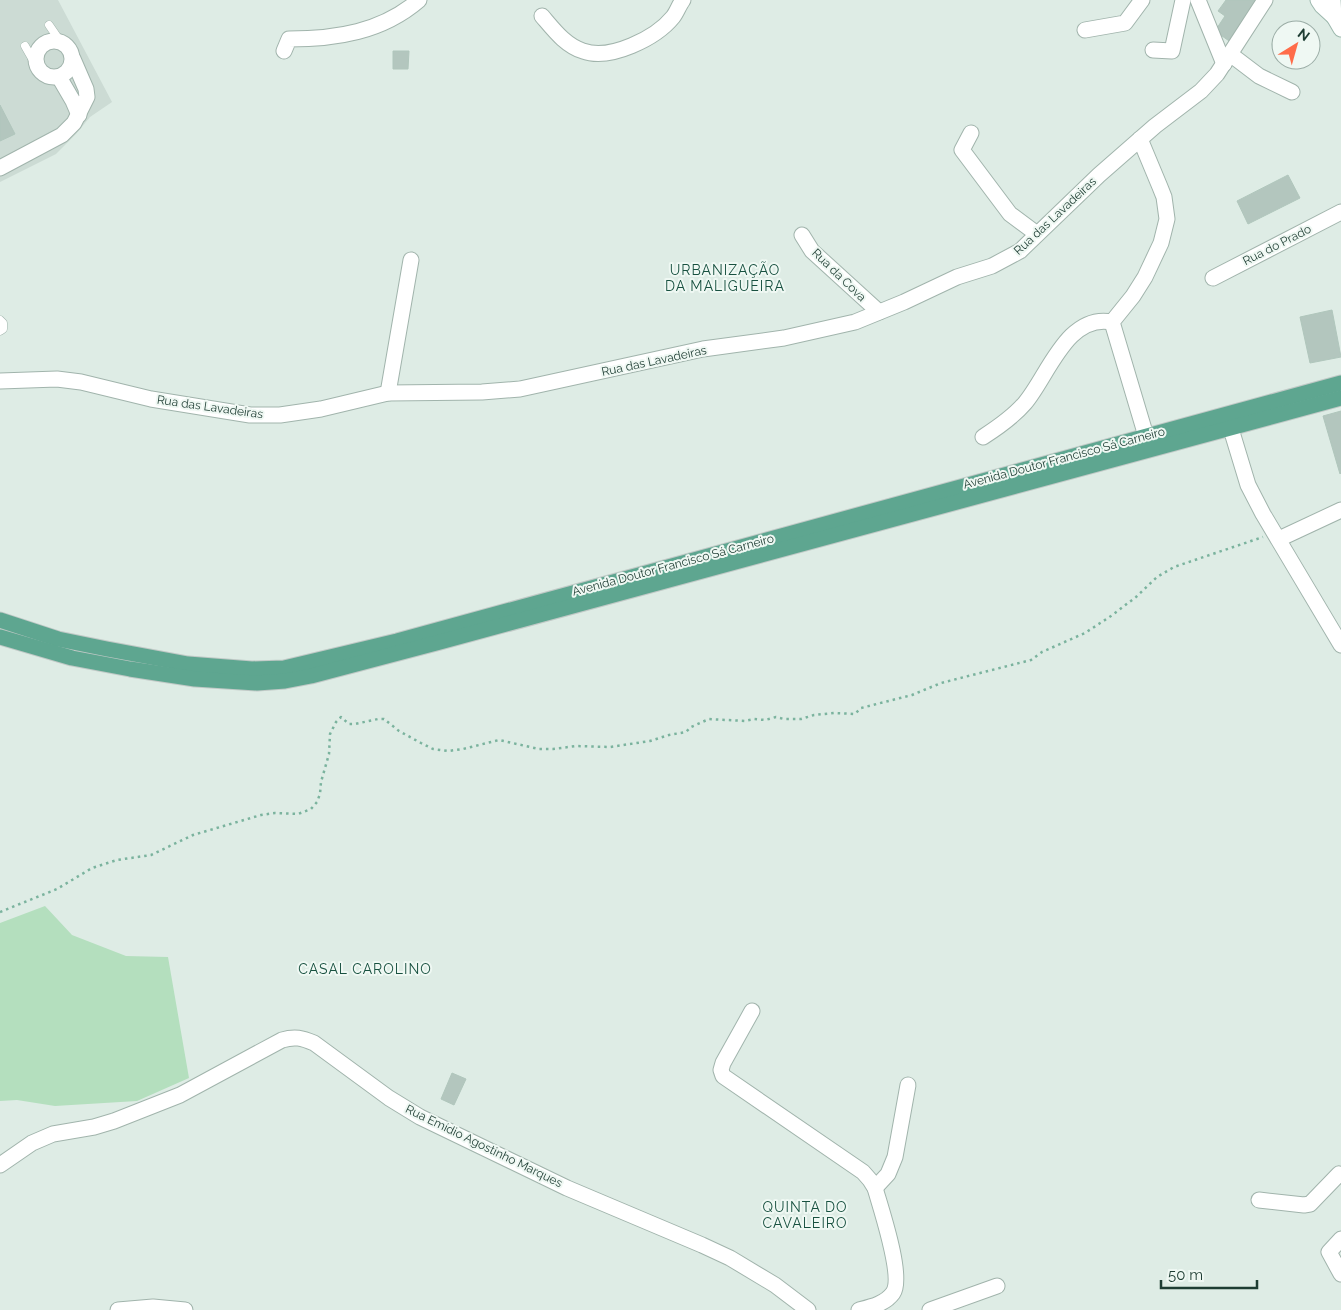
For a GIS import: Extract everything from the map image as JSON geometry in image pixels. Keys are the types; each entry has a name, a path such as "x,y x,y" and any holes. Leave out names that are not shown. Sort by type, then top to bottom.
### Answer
{"main road":[{"name":"Avenida Doutor Francisco Sá Carneiro","path":"0,620 58,639 188,664 252,669 284,668 396,641 1341,383"},
{"name":"Avenida Doutor Francisco Sá Carneiro","path":"0,637 72,658 194,679 257,683 286,681 338,669 1341,398"}],"street":[{"path":"284,52 289,39 325,38 365,30 387,22 420,0"},
{"path":"542,16 563,40 583,51 599,54 613,52 648,38 672,17 683,0"},
{"path":"1085,30 1125,23 1142,0"},
{"path":"1153,50 1172,51 1183,0"},
{"path":"1198,0 1227,59 1292,92"},
{"name":"Rua das Lavadeiras","path":"0,380 57,379 81,382 152,399 250,415 280,415 321,409 388,393 482,392 520,389 703,349 784,338 855,322 957,276 992,266 1020,251 1099,175 1140,139 1201,91 1217,74 1265,0"},
{"path":"1318,0 1338,23"},
{"path":"1333,0 1338,23"},
{"path":"0,168 62,135 74,123 87,97 86,89 69,48 60,41 48,42 38,49 36,55 37,67 46,76 59,77 69,70 73,60"},
{"path":"59,77 79,115"},
{"path":"971,133 962,150 1010,214 1038,234"},
{"path":"1112,322 1133,296 1148,271 1161,243 1166,219 1164,197 1140,139"},
{"name":"Rua do Prado","path":"1213,278 1341,212"},
{"name":"Rua da Cova","path":"802,235 812,250 878,312"},
{"path":"388,393 411,260"},
{"path":"983,437 1025,402 1050,362 1068,340 1089,324 1103,320 1112,322"},
{"path":"1112,322 1146,436"},
{"path":"1231,429 1248,485 1263,514 1341,645"},
{"path":"1277,536 1341,510"},
{"path":"752,1011 723,1063 721,1070 723,1076 863,1172 875,1188 895,1264 896,1284 893,1292 877,1308 859,1310"},
{"name":"Rua Emídio Agostinho Marques","path":"0,1164 32,1143 52,1134 114,1122 180,1096 282,1040 292,1036 301,1037 314,1043 389,1098 420,1117 567,1188 730,1258 775,1285 808,1310"},
{"path":"875,1188 888,1174 895,1157 908,1085"},
{"path":"1259,1200 1310,1204 1339,1174 1341,1175"},
{"path":"1341,1239 1329,1252 1341,1274"},
{"path":"930,1310 997,1286"},
{"path":"118,1310 153,1307 185,1310"}],"lane":[{"path":"49,25 60,41"},
{"path":"25,46 37,67"},
{"path":"0,320 3,323 3,329 0,331"}],"path":[{"path":"0,912 57,889 92,868 116,860 150,855 193,835 261,815 275,813 298,814 311,809 317,802 320,794 321,782 329,754 330,734 336,722 341,718 349,724 384,719 399,731 421,743 434,749 448,751 499,740 539,749 576,746 610,748 650,742 669,735 686,732 691,727 709,719 745,722 754,719 765,720 776,717 801,719 814,715 834,713 855,714 861,708 912,695 941,683 1031,660 1042,652 1085,633 1111,616 1157,578 1174,567 1277,536"}],"shaded area":[{"path":"0,0 58,0 112,102 90,117 56,154 0,182"}],"green space":[{"path":"45,906 72,935 126,956 168,957 189,1078 137,1101 55,1106 17,1100 0,1101 0,923"}],"building":[{"path":"1226,0 1255,0 1259,3 1232,43 1215,31 1225,16 1218,11"},
{"path":"393,51 409,51 408,69 393,69"},
{"path":"0,105 15,134 0,141"},
{"path":"1288,175 1300,198 1248,224 1237,201"},
{"path":"1332,310 1341,357 1310,363 1300,317"},
{"path":"1341,411 1341,473 1340,474 1323,416"},
{"path":"452,1073 466,1079 454,1105 441,1099"}],"district":[{"name":"URBANIZAÇÃO DA MALIGUEIRA","path":"725,278"},
{"name":"CASAL CAROLINO","path":"365,969"},
{"name":"QUINTA DO CAVALEIRO","path":"805,1216"}]}
